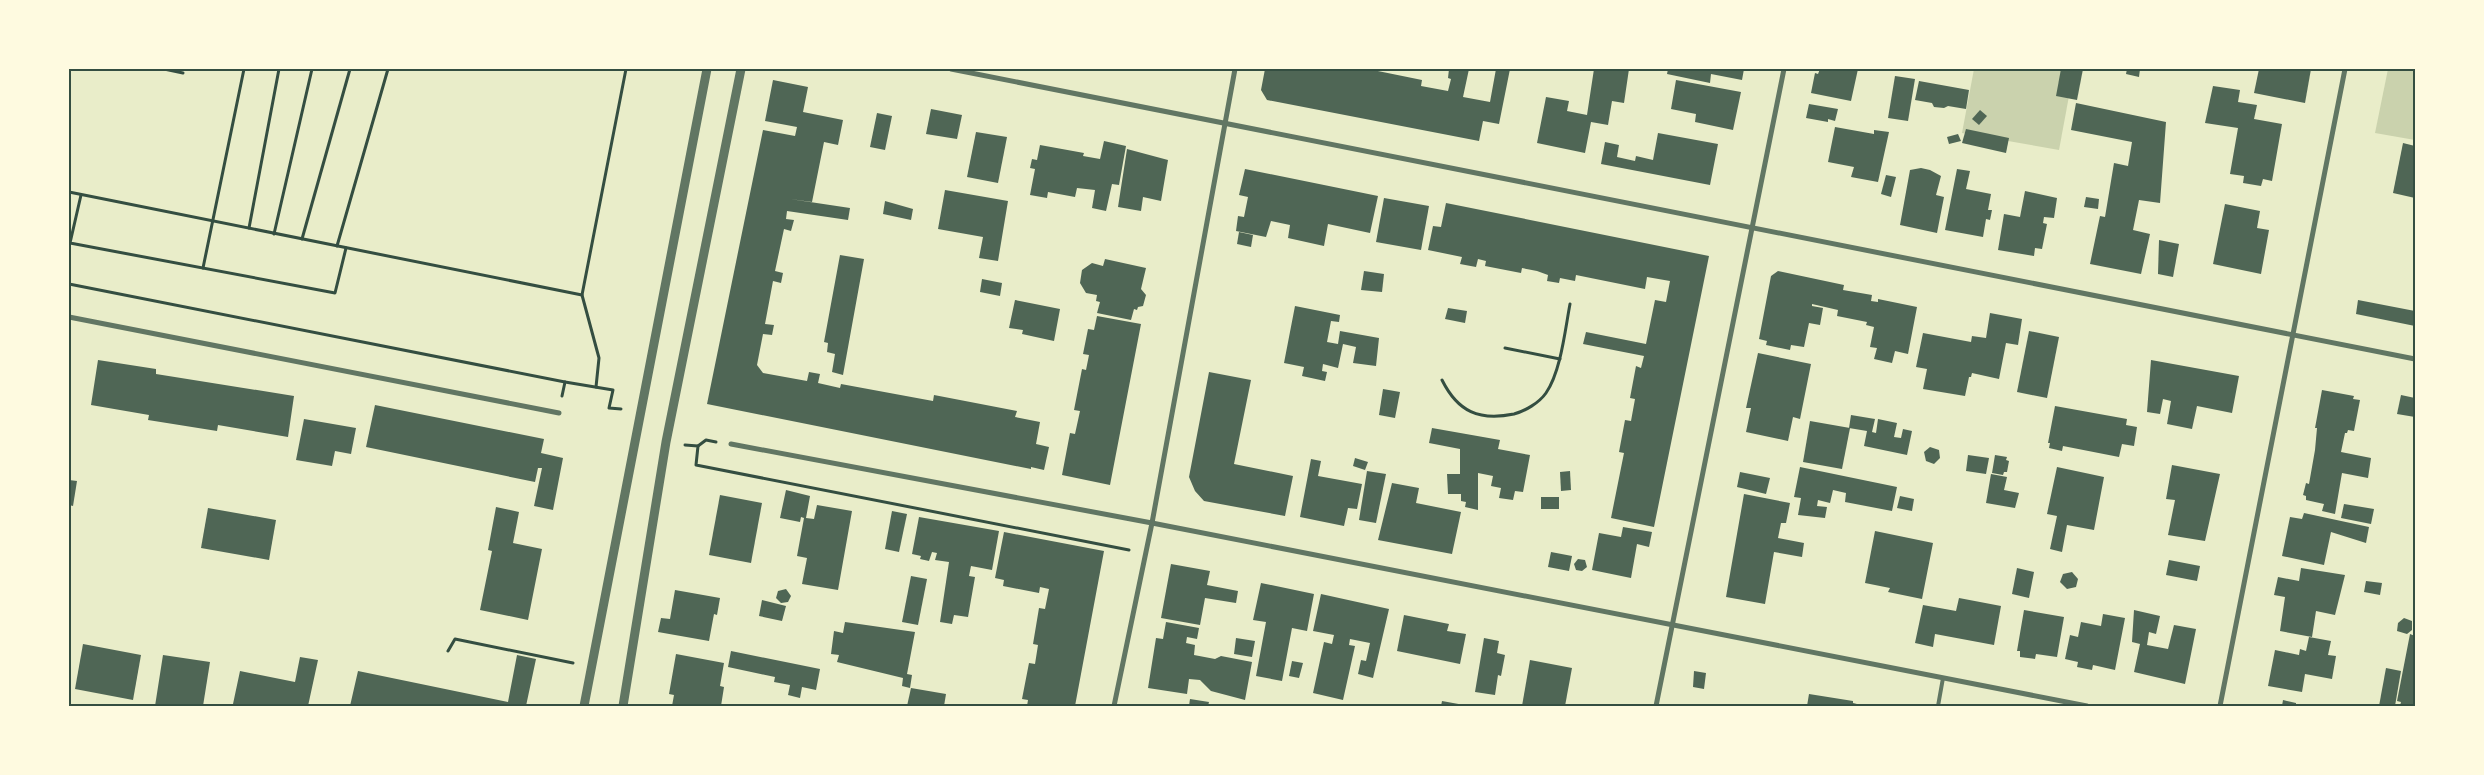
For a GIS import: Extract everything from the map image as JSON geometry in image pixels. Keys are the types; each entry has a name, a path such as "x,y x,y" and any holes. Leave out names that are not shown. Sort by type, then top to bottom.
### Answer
{"street":[{"path":"584,706 707,69"},
{"path":"623,706 666,442 741,69"},
{"path":"950,69 2415,359"},
{"path":"1114,706 1152,523 1236,69"},
{"path":"1656,706 1784,69"},
{"path":"2220,706 2345,69"},
{"path":"69,317 559,413"},
{"path":"731,444 1152,523 2087,706"}],"lane":[{"path":"1938,706 1944,678"}],"path":[{"path":"164,69 183,73"},
{"path":"203,268 244,69"},
{"path":"249,228 279,69"},
{"path":"274,234 312,69"},
{"path":"302,239 350,69"},
{"path":"337,246 388,69"},
{"path":"596,388 598,358 582,295 626,69"},
{"path":"69,192 582,295"},
{"path":"81,195 70,243 335,293 346,248"},
{"path":"69,284 565,382"},
{"path":"1442,380 1450,394 1470,412 1493,418 1524,411 1546,394 1560,359 1570,304"},
{"path":"1505,348 1560,359"},
{"path":"448,651 455,640 592,666"}],"green space":[{"path":"1974,69 2074,69 2059,150 1962,133"},
{"path":"2388,69 2415,69 2415,140 2375,133"}],"building":[{"path":"1265,69 1368,69 1422,80 1421,86 1448,91 1451,79 1448,78 1449,69 1469,69 1463,97 1490,102 1496,69 1510,69 1499,124 1483,121 1479,141 1267,100 1261,90"},
{"path":"1594,69 1629,69 1624,103 1612,101 1608,125 1591,122 1585,153 1537,143 1546,97 1569,101 1567,111 1587,115"},
{"path":"1668,69 1744,69 1742,80 1711,74 1710,83 1667,74"},
{"path":"1820,69 1858,69 1851,101 1811,93 1815,73 1818,74"},
{"path":"2061,69 2083,69 2077,100 2056,96"},
{"path":"2127,69 2140,69 2139,77 2126,74"},
{"path":"2259,69 2311,69 2305,103 2254,93"},
{"path":"1895,76 1915,79 1908,121 1888,118"},
{"path":"773,80 808,87 803,112 843,120 838,145 824,142 812,202 790,199 850,208 848,220 787,211 786,219 794,220 791,231 784,229 775,271 783,273 781,283 773,281 765,324 774,325 772,335 763,334 757,365 763,373 807,381 809,372 820,374 818,383 840,388 841,384 933,401 934,395 1017,411 1015,417 1040,422 1036,444 1049,447 1044,470 1031,467 1031,469 707,404 763,130 795,136 797,127 765,121"},
{"path":"1676,80 1741,92 1733,130 1695,122 1696,114 1671,109"},
{"path":"1919,81 1969,90 1966,109 1948,106 1944,108 1934,107 1932,103 1915,100"},
{"path":"2213,86 2240,90 2238,102 2257,105 2254,119 2282,124 2272,181 2263,179 2261,186 2243,183 2244,176 2230,174 2238,128 2205,123"},
{"path":"2076,103 2166,122 2160,203 2139,200 2133,230 2150,234 2141,274 2090,264 2100,216 2105,217 2114,163 2128,166 2132,142 2071,130"},
{"path":"1809,104 1838,109 1835,121 1828,119 1828,122 1806,118"},
{"path":"931,109 962,115 957,139 926,134"},
{"path":"1980,110 1987,116 1979,125 1972,119"},
{"path":"877,113 892,116 885,150 870,147"},
{"path":"1835,127 1874,134 1874,130 1889,132 1878,182 1851,177 1854,167 1828,162"},
{"path":"1966,129 2009,138 2006,153 1962,143"},
{"path":"976,132 1007,137 998,183 967,177"},
{"path":"1658,133 1718,144 1710,185 1601,164 1605,142 1619,145 1617,157 1635,161 1636,156 1653,160"},
{"path":"1958,134 1961,141 1949,144 1947,137"},
{"path":"1104,141 1126,146 1119,185 1112,184 1106,211 1092,208 1095,190 1077,188 1075,197 1048,192 1047,198 1030,195 1035,169 1030,168 1032,159 1037,160 1040,145 1084,153 1083,156 1100,159"},
{"path":"2403,143 2415,146 2415,198 2393,193"},
{"path":"1127,149 1168,160 1161,201 1143,197 1141,211 1118,207"},
{"path":"1921,168 1941,176 1936,195 1944,197 1937,233 1900,225 1910,170"},
{"path":"1245,169 1378,196 1370,233 1328,224 1324,246 1288,238 1290,225 1271,221 1266,237 1236,231 1238,216 1244,217 1248,197 1239,195"},
{"path":"1957,169 1970,171 1966,189 1991,194 1988,210 1992,210 1990,220 1986,219 1983,237 1945,230"},
{"path":"1886,175 1896,177 1891,197 1881,194"},
{"path":"945,190 1008,201 998,261 979,258 983,237 938,229"},
{"path":"2025,191 2057,198 2054,218 2044,217 2043,223 2047,224 2042,249 2035,248 2034,256 1998,250 2004,214 2020,217"},
{"path":"2086,197 2099,199 2098,209 2084,207"},
{"path":"1384,198 1429,206 1421,250 1376,242"},
{"path":"885,201 913,209 911,220 883,214"},
{"path":"1446,203 1709,256 1654,527 1611,518 1624,453 1619,452 1625,420 1631,421 1635,399 1630,398 1636,366 1641,368 1644,356 1583,344 1586,332 1646,344 1655,300 1666,302 1670,281 1647,277 1645,289 1576,275 1575,281 1560,278 1559,283 1547,281 1548,275 1537,271 1522,268 1521,273 1485,266 1486,261 1478,259 1476,267 1460,264 1462,257 1428,250 1433,226 1441,227"},
{"path":"2225,204 2260,211 2257,228 2269,230 2261,274 2213,264"},
{"path":"1239,232 1253,235 1251,247 1237,244"},
{"path":"2159,240 2179,244 2173,277 2158,274"},
{"path":"840,255 864,259 843,375 832,372 835,354 827,352 828,343 824,342"},
{"path":"1105,259 1146,268 1141,289 1146,295 1143,306 1138,307 1137,310 1134,309 1131,320 1097,313 1100,302 1096,301 1097,295 1086,293 1080,283 1082,270 1092,263 1103,266"},
{"path":"1364,271 1384,274 1382,292 1361,290"},
{"path":"1778,271 1844,285 1843,290 1872,295 1871,301 1878,302 1878,299 1917,307 1908,354 1895,351 1892,363 1874,359 1877,348 1870,347 1874,327 1866,325 1867,322 1837,316 1838,310 1812,304 1812,306 1823,308 1820,325 1809,323 1804,347 1791,345 1790,350 1766,345 1767,341 1759,339 1771,276"},
{"path":"982,279 1002,283 1000,296 980,292"},
{"path":"1015,300 1060,309 1054,341 1022,334 1023,330 1009,328"},
{"path":"2358,300 2415,311 2415,326 2356,314"},
{"path":"1295,306 1340,315 1339,322 1331,321 1327,342 1338,344 1340,331 1379,338 1376,366 1353,363 1356,347 1343,344 1338,368 1323,364 1322,371 1327,372 1325,381 1302,376 1304,367 1284,363"},
{"path":"1448,308 1467,311 1465,323 1445,319"},
{"path":"1990,313 2022,319 2018,345 2006,343 1999,379 1972,373 1971,377 1969,377 1965,396 1923,389 1927,369 1916,367 1923,333 1971,342 1972,336 1986,338"},
{"path":"1097,316 1141,324 1110,485 1062,475 1070,433 1075,434 1080,411 1074,410 1082,369 1086,370 1089,355 1083,354 1088,329 1094,330"},
{"path":"2029,331 2059,337 2047,398 2017,392"},
{"path":"1758,353 1811,364 1800,419 1793,417 1788,441 1746,432 1751,408 1746,408"},
{"path":"98,360 156,369 156,374 294,396 288,437 218,425 217,431 148,420 149,415 91,405"},
{"path":"2151,360 2239,376 2232,413 2197,406 2192,429 2167,424 2171,401 2163,399 2160,414 2147,412"},
{"path":"1209,372 1251,380 1234,464 1293,476 1285,516 1204,501 1195,491 1189,477"},
{"path":"1383,389 1400,392 1395,418 1379,415"},
{"path":"2322,390 2354,396 2353,399 2360,400 2354,431 2348,430 2345,433 2341,452 2371,458 2368,478 2342,473 2335,514 2322,511 2324,504 2306,500 2306,496 2303,495 2306,483 2309,484 2315,450 2317,428 2315,428"},
{"path":"2401,395 2415,398 2415,417 2397,414"},
{"path":"375,405 544,439 541,453 563,458 553,510 534,506 542,468 538,468 535,482 366,447"},
{"path":"2055,406 2127,419 2126,425 2137,427 2134,446 2122,444 2119,457 2063,446 2062,451 2049,448 2050,443 2048,443"},
{"path":"1851,415 1875,419 1872,432 1876,433 1878,419 1897,423 1894,437 1901,438 1903,429 1912,431 1907,455 1864,446 1867,431 1849,428"},
{"path":"304,419 356,428 351,454 335,451 332,466 296,460"},
{"path":"1810,421 1850,428 1842,469 1803,462"},
{"path":"1432,428 1500,440 1498,449 1530,455 1523,492 1515,491 1513,500 1499,498 1501,488 1491,486 1493,476 1478,473 1478,510 1465,507 1466,502 1461,501 1461,494 1448,494 1447,474 1460,474 1460,449 1429,443"},
{"path":"1930,447 1939,450 1940,458 1934,464 1926,461 1924,452"},
{"path":"1968,455 1989,458 1986,474 1966,471"},
{"path":"1995,455 2007,457 2006,460 2009,461 2007,472 2004,472 2003,475 1992,473"},
{"path":"1355,458 1368,462 1365,470 1353,466"},
{"path":"1311,459 1321,461 1318,476 1362,484 1357,509 1348,508 1344,526 1300,517"},
{"path":"2172,465 2220,474 2205,541 2168,535 2175,500 2166,499"},
{"path":"1800,467 1897,487 1892,511 1845,502 1846,493 1833,490 1830,503 1818,500 1817,506 1827,507 1825,518 1798,515 1801,498 1794,497"},
{"path":"2057,467 2104,477 2094,530 2067,525 2062,552 2050,549 2057,516 2047,514"},
{"path":"1367,471 1386,474 1376,523 1359,520"},
{"path":"1570,471 1571,490 1561,491 1560,472"},
{"path":"1740,472 1770,478 1766,494 1737,487"},
{"path":"1991,474 2007,477 2004,490 2019,493 2015,508 1986,503"},
{"path":"69,480 77,481 73,506 69,505"},
{"path":"1392,483 1419,488 1416,503 1461,512 1452,554 1378,540"},
{"path":"786,490 810,496 806,518 814,519 817,505 852,511 838,590 802,584 807,558 797,556 804,518 801,517 800,522 780,518"},
{"path":"1744,494 1790,503 1786,523 1781,523 1778,538 1804,543 1802,557 1774,552 1765,604 1726,597"},
{"path":"720,495 762,503 751,563 709,555"},
{"path":"1900,496 1914,499 1912,511 1897,508"},
{"path":"1541,497 1559,497 1559,509 1541,509"},
{"path":"2344,504 2374,509 2371,524 2341,518"},
{"path":"496,507 519,512 513,543 542,549 528,620 480,610 492,551 488,550"},
{"path":"208,508 276,520 269,560 201,548"},
{"path":"892,511 907,514 899,552 885,549"},
{"path":"2304,513 2369,527 2366,543 2331,532 2324,565 2282,556 2290,517 2302,519"},
{"path":"919,517 999,531 992,570 971,566 969,576 975,577 968,617 954,615 952,624 940,622 949,562 935,560 937,553 932,552 929,561 920,559 921,556 912,554"},
{"path":"1623,527 1652,532 1649,547 1637,544 1631,578 1592,570 1599,533 1621,537"},
{"path":"1875,531 1933,543 1922,599 1888,592 1890,588 1865,583"},
{"path":"1004,532 1104,551 1075,706 1027,706 1028,700 1022,699 1029,663 1035,664 1038,645 1033,644 1039,608 1045,609 1049,589 1040,587 1039,593 1003,586 1004,580 995,578"},
{"path":"1551,552 1572,556 1569,571 1548,567"},
{"path":"1578,559 1585,560 1587,567 1582,571 1576,570 1574,564"},
{"path":"2169,560 2200,566 2197,581 2166,575"},
{"path":"1171,564 1210,571 1207,585 1238,591 1236,603 1205,598 1200,625 1161,618"},
{"path":"2017,568 2034,572 2029,598 2012,594"},
{"path":"2301,568 2345,575 2335,615 2316,611 2312,637 2280,631 2285,597 2274,595 2278,577 2299,581"},
{"path":"2072,572 2078,579 2076,587 2067,589 2060,582 2063,574"},
{"path":"911,576 927,579 918,625 902,622"},
{"path":"2366,581 2382,583 2380,595 2364,592"},
{"path":"1261,583 1314,594 1307,631 1292,628 1282,681 1256,676 1266,622 1253,620"},
{"path":"786,589 791,596 788,602 781,603 776,598 778,591"},
{"path":"675,590 720,598 717,615 714,614 709,641 658,632 661,618 670,619"},
{"path":"1321,594 1389,609 1373,678 1358,674 1361,660 1366,661 1370,643 1350,639 1349,645 1355,646 1343,700 1313,693 1324,642 1332,644 1334,635 1313,631"},
{"path":"1959,598 2001,606 1994,645 1935,634 1933,647 1915,643 1923,605 1956,611"},
{"path":"762,600 786,606 782,621 759,616"},
{"path":"2024,610 2064,617 2057,657 2036,654 2035,659 2020,657 2020,651 2017,651"},
{"path":"2134,610 2160,616 2156,634 2149,632 2147,645 2168,649 2174,625 2196,629 2185,684 2134,672 2140,644 2132,642"},
{"path":"2103,614 2125,618 2115,670 2093,665 2092,670 2077,667 2078,662 2065,659 2070,635 2078,637 2081,622 2101,626"},
{"path":"1404,615 1449,624 1447,631 1466,634 1460,664 1397,651"},
{"path":"2404,618 2412,621 2412,630 2407,634 2397,631 2398,623"},
{"path":"845,622 915,632 907,674 912,675 910,688 902,686 903,678 837,662 839,655 831,654 834,631 843,633"},
{"path":"1166,622 1199,628 1197,639 1187,637 1186,643 1195,645 1194,655 1215,659 1221,656 1252,662 1245,700 1211,691 1200,680 1189,679 1187,694 1148,688 1156,638 1163,639"},
{"path":"2410,634 2415,636 2415,706 2400,706 2401,702 2397,701"},
{"path":"2309,637 2331,641 2328,655 2336,656 2332,679 2305,674 2302,692 2268,686 2275,650 2299,655 2300,649 2306,651"},
{"path":"1236,638 1255,641 1252,657 1234,654"},
{"path":"1484,638 1499,641 1497,653 1505,655 1501,676 1498,675 1495,695 1475,692"},
{"path":"83,644 141,655 133,700 75,689"},
{"path":"731,651 820,669 816,690 802,687 800,698 788,695 790,685 774,682 775,677 728,667"},
{"path":"676,654 724,663 720,686 724,687 721,706 672,706 674,695 669,694"},
{"path":"163,655 210,662 203,706 155,706"},
{"path":"517,655 536,659 526,706 350,706 358,671 508,702"},
{"path":"300,657 318,660 308,706 243,706 233,704 240,671 295,682"},
{"path":"1530,660 1572,668 1565,706 1522,706"},
{"path":"1292,661 1303,663 1299,678 1289,676"},
{"path":"2386,668 2401,671 2395,706 2379,706"},
{"path":"1694,671 1706,673 1704,689 1693,687"},
{"path":"911,688 946,694 944,706 907,706"},
{"path":"1809,694 1853,701 1853,703 1865,706 1807,706"},
{"path":"1190,699 1209,702 1208,706 1189,706"},
{"path":"2283,700 2296,703 2296,706 2282,706"},
{"path":"1442,701 1464,705 1464,706 1441,706"}]}
